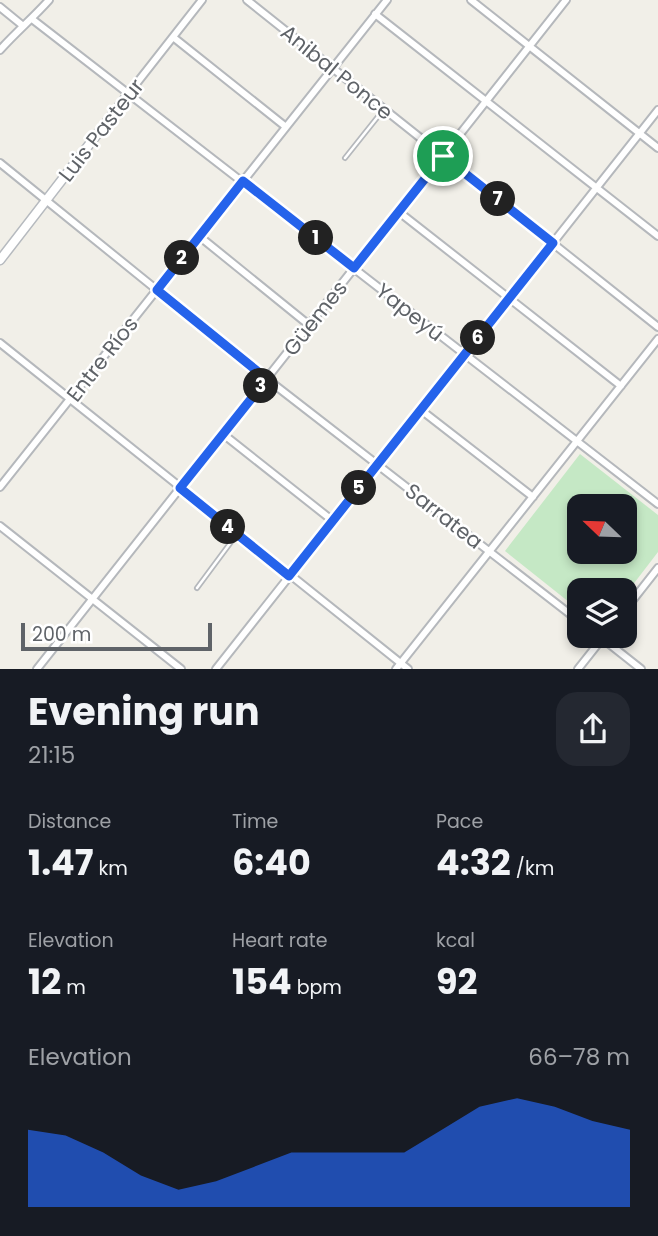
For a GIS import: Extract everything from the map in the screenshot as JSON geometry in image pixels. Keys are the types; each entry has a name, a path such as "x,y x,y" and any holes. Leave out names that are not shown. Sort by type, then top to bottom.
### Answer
{"main road":[{"name":"Luis Pasteur","path":"0,260 129,93"}],"street":[{"path":"0,50 49,0"},
{"name":"Luis Pasteur","path":"129,93 202,0"},
{"name":"Anibal Ponce","path":"247,0 658,327"},
{"name":"Entre Ríos","path":"0,487 387,0"},
{"path":"471,0 658,148"},
{"name":"Güemes","path":"37,669 566,0"},
{"path":"0,8 22,25"},
{"path":"376,14 658,236"},
{"name":"Yapeyú","path":"32,19 658,504"},
{"path":"173,37 286,127"},
{"path":"216,669 658,110"},
{"name":"Sarratea","path":"0,163 267,379 567,612"},
{"path":"399,212 621,386"},
{"path":"199,236 309,325"},
{"path":"399,666 658,339"},
{"path":"0,343 399,666 408,669"},
{"path":"421,410 533,497"},
{"path":"223,434 333,521"},
{"path":"0,526 181,669"},
{"path":"637,595 658,568"},
{"path":"578,669 593,648"},
{"path":"616,648 641,669"}],"lane":[{"path":"345,158 384,109"},
{"path":"197,588 237,534"}],"green space":[{"path":"580,454 631,494 567,494 567,564 637,564 637,499 658,515 658,552 637,579 567,578 567,600 505,551"}],"route":[{"path":"443,156 553,243 289,576 180,488 267,379 157,290 243,181 354,268 443,156"}]}
